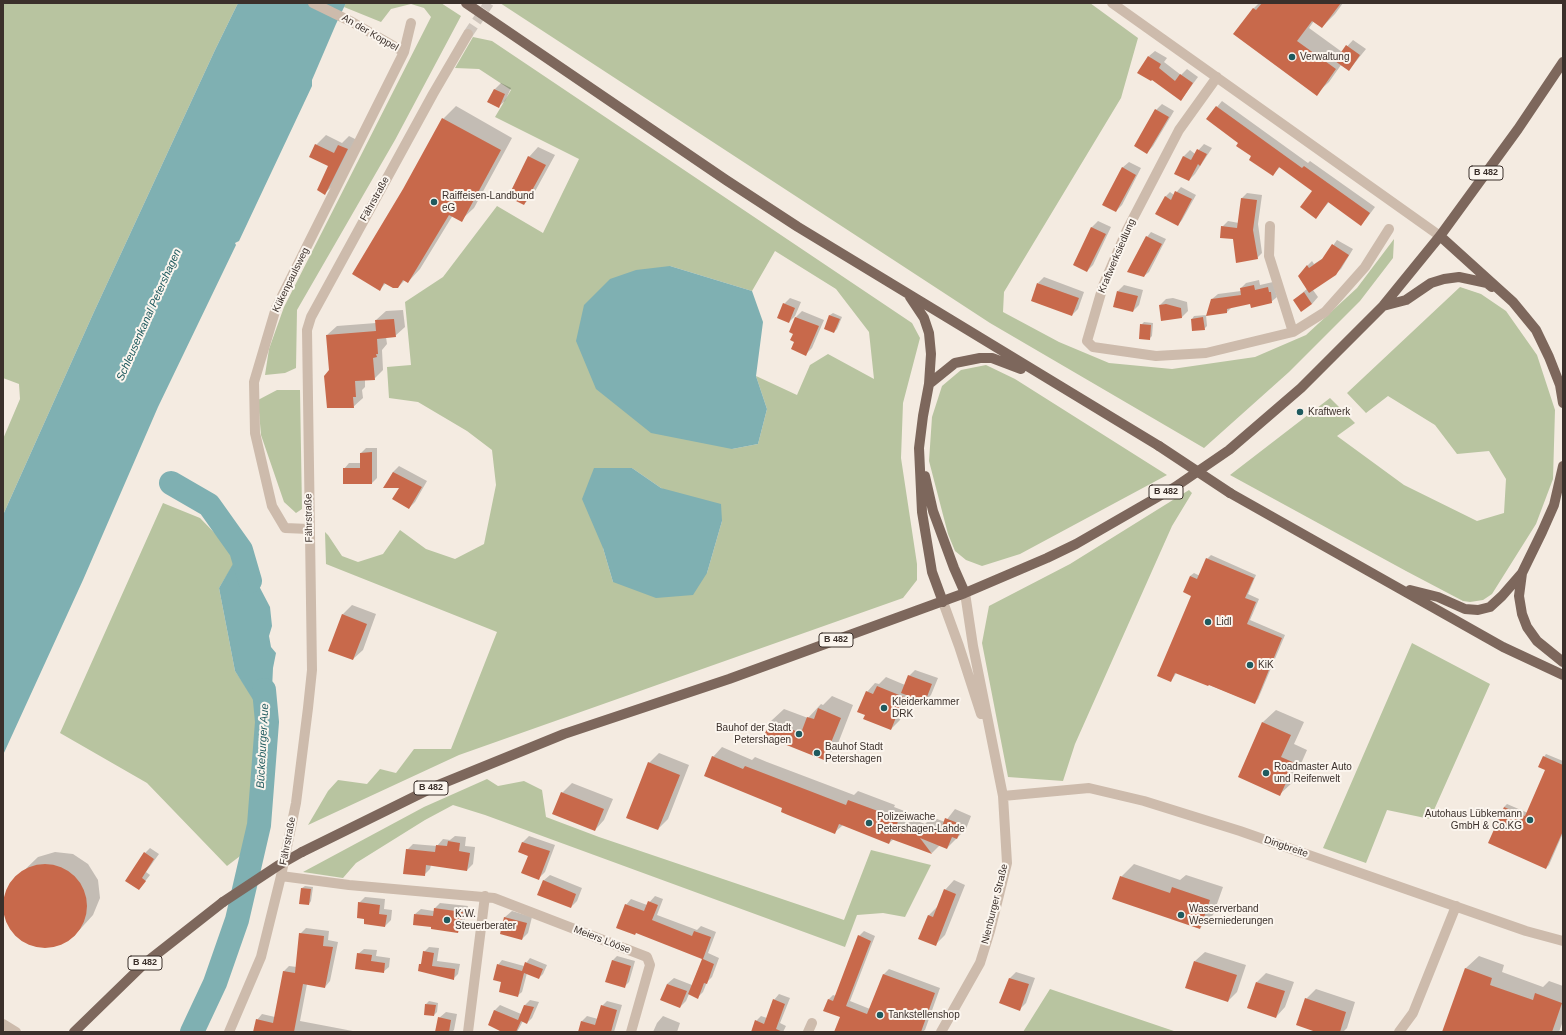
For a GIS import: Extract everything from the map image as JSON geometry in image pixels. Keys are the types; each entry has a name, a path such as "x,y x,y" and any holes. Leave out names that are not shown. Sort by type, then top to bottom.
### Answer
{"main road":[{"path":"466,3 798,227 1054,384 1159,446 1230,492 1504,647 1563,675"},
{"name":"B 482","path":"74,1032 144,964 223,902 279,865 302,852 436,786 564,734 729,679 965,593 1076,544 1175,487 1229,450 1301,388 1383,306 1440,236 1518,129 1563,62"},
{"path":"1440,236 1513,302 1536,330 1560,385 1563,403"},
{"path":"1383,306 1406,300 1431,283 1459,277 1487,283 1513,302"},
{"path":"908,294 924,318 929,333 931,354 929,384 919,448 922,512 932,572 943,602"},
{"path":"929,384 955,363 980,358 992,358 1054,384"},
{"path":"919,448 933,511 965,593"},
{"path":"1395,586 1438,597 1465,609 1478,610 1490,607 1522,573 1554,505 1563,466"},
{"path":"1522,573 1519,596 1522,614 1527,627 1537,641 1563,662"}],"street":[{"name":"An der Koppel","path":"313,3 352,22 404,52"},
{"path":"1112,3 1440,236"},
{"name":"Kükenpaulsweg","path":"309,529 285,528 272,506 255,433 254,382 276,308 404,52 411,23"},
{"name":"Fährstraße","path":"229,1032 261,957 281,876 296,803 308,708 312,670 307,330 311,317 433,94 468,34"},
{"name":"Kraftwerksiedlung","path":"1217,77 1179,130 1127,230 1103,286 1087,341 1093,347 1156,356 1206,353 1293,332 1325,312 1365,267 1389,229"},
{"path":"1270,226 1269,256 1293,332"},
{"name":"Nienburger Straße","path":"941,1032 980,963 990,932 1007,863 1003,796 973,646 965,593"},
{"name":"Nienburger Straße","path":"943,602 959,646 997,765"},
{"name":"Dingbreite","path":"1003,796 1089,788 1144,801 1240,831 1526,931 1563,941"},
{"name":"Meiers Lööse","path":"281,876 349,885 485,896 494,898 647,957 650,965 631,1032"},
{"path":"468,1032 485,896"},
{"path":"1399,1032 1413,1013 1456,906"},
{"path":"3,1024 16,1032"}],"green space":[{"path":"3,3 238,3 93,314 3,515 3,439 20,399 19,384 3,378"},
{"path":"346,3 441,3 461,16 395,140 297,310 296,368 285,373 265,375 269,349 284,307 431,17 424,8 411,4 391,9 381,22 344,7"},
{"path":"500,3 1090,3 1138,38 1121,98 1004,292 1003,312 1059,342 1109,363 1172,369 1255,357 1306,335 1357,288 1394,239 1393,258 1360,301 1289,372 1204,448 990,323"},
{"path":"473,37 492,41 912,323 920,338 903,403 901,458 917,564 917,580 903,598 459,755 308,825 328,791 338,780 367,784 380,769 396,773 414,749 451,749 497,632 326,564 325,532 342,556 358,562 383,554 400,530 426,549 455,559 484,544 496,485 492,450 467,431 418,402 389,398 387,367 411,365 405,302 443,277 497,206 543,233 579,159 495,117 511,90 479,69 455,68","holes":["775,251 836,289 869,332 874,379 828,354 810,365 797,395 756,376 767,409 758,444 732,449 670,266 752,291","632,468 661,488 722,521 707,573 613,582 603,548"]},
{"path":"1460,287 1481,294 1506,311 1537,355 1555,410 1553,479 1536,524 1492,594 1483,600 1470,602 1463,601 1406,571 1230,475 1330,398 1355,423 1337,436 1404,485 1477,521 1504,513 1506,479 1489,451 1457,454 1435,425 1388,396 1366,413 1347,393"},
{"path":"986,365 1015,379 1167,475 1020,554 982,566 966,560 955,551 948,534 929,461 932,417 942,386 961,370"},
{"path":"277,390 300,390 302,509 296,513 284,502 261,435 258,400"},
{"path":"1189,490 1192,493 1172,526 1075,744 1063,781 1008,777 982,643 989,606 1070,564"},
{"path":"163,503 200,518 238,557 219,588 235,671 260,708 261,757 248,850 227,866 147,783 60,733"},
{"path":"1412,643 1490,684 1430,819 1387,810 1366,863 1323,848"},
{"path":"487,779 498,786 524,781 542,790 546,817 599,837 844,920 871,850 931,865 905,917 883,913 857,915 845,947 485,815 453,805 425,820 356,863 343,878 303,872 424,807"},
{"path":"1050,989 1162,1027 1177,1032 1023,1032"}],"water":[{"name":"Schleusenkanal Petershagen","path":"238,3 346,3 312,80 312,86 239,241 235,243 236,245 158,407 83,580 3,755 3,515 93,314"},
{"path":"670,266 752,291 763,322 756,376 767,409 758,444 732,449 651,433 596,389 576,341 584,305 610,279 636,270"},
{"path":"594,468 632,468 661,488 721,504 722,521 707,573 693,595 656,598 613,582 603,548 582,499"},
{"path":"241,550 250,558 259,586 270,607 272,626 269,636 271,647 276,653 273,668 272,689 275,721 267,722 235,671 219,588"}],"building":[{"name":"Verwaltung","path":"1262,3 1341,3 1322,28 1312,21 1297,41 1336,69 1317,96 1233,34 1253,8 1256,10"},
{"path":"1346,45 1360,55 1349,71 1335,61"},
{"path":"1148,56 1161,64 1159,68 1175,81 1180,74 1193,83 1181,101 1152,80 1151,81 1137,73"},
{"path":"494,89 505,94 499,108 487,102"},
{"path":"1216,106 1302,168 1304,166 1370,213 1361,226 1328,202 1316,219 1300,207 1312,191 1279,167 1273,176 1249,160 1251,156 1236,146 1238,143 1206,119"},
{"path":"1155,109 1169,117 1147,154 1134,146"},
{"name":"Raiffeisen-Landbund eG","path":"442,118 501,150 462,222 449,215 408,283 403,280 398,288 393,288 384,283 380,291 352,274 403,189"},
{"path":"315,144 334,153 338,145 348,149 325,195 317,190 328,166 309,157"},
{"path":"1197,149 1207,154 1200,166 1198,164 1189,181 1174,174 1183,156 1191,160"},
{"path":"528,156 546,165 524,205 508,197"},
{"path":"1122,167 1136,175 1116,212 1102,205"},
{"path":"1175,191 1192,199 1178,226 1155,214 1165,196 1171,200"},
{"path":"1241,198 1257,200 1253,230 1258,259 1236,263 1233,239 1220,238 1221,226 1237,228"},
{"path":"1091,227 1106,234 1087,272 1073,265"},
{"path":"1146,236 1162,244 1144,277 1127,272"},
{"path":"1332,244 1349,255 1336,275 1309,293 1298,276 1307,265 1309,268 1322,259"},
{"path":"1037,283 1079,298 1072,316 1031,301"},
{"path":"1254,285 1255,290 1268,287 1269,292 1271,292 1272,303 1251,308 1250,304 1227,309 1227,313 1206,316 1211,299 1241,295 1240,288"},
{"path":"1117,291 1138,296 1133,312 1113,307"},
{"path":"1304,292 1312,304 1301,312 1293,300"},
{"path":"783,303 795,308 789,323 777,318"},
{"path":"1166,304 1181,308 1182,318 1161,321 1159,305"},
{"path":"829,315 840,319 834,333 824,329"},
{"path":"795,317 819,326 806,356 791,349 794,342 790,340 793,334 789,332"},
{"path":"1203,317 1205,330 1192,331 1191,319"},
{"path":"394,319 396,337 377,339 378,354 376,354 377,357 373,358 375,380 355,381 356,397 353,397 354,408 327,408 324,376 329,370 326,335 376,331 375,320"},
{"path":"1140,324 1151,325 1150,340 1139,339"},
{"path":"372,452 372,484 343,484 343,468 360,468 360,453"},
{"path":"393,472 422,487 409,509 392,499 399,488 383,488"},
{"name":"Lidl","path":"1206,558 1254,578 1245,598 1256,602 1247,624 1282,638 1255,704 1175,673 1171,682 1157,676 1191,596 1183,592 1190,576 1197,579"},
{"path":"342,614 367,624 353,660 328,651"},
{"path":"908,675 932,684 925,702 901,693"},
{"name":"Kleiderkammer DRK","path":"877,686 904,697 891,730 863,719 865,715 857,712 866,691 873,694"},
{"name":"Bauhof der Stadt Petershagen","path":"818,708 841,718 824,760 764,736 770,721 801,733 807,717 814,719"},
{"path":"1262,722 1291,735 1281,757 1295,763 1280,796 1238,777"},
{"path":"712,756 743,769 745,766 846,805 848,800 886,814 885,816 898,821 897,825 916,833 918,836 922,826 940,832 945,818 963,825 957,839 952,837 947,849 920,838 932,854 891,839 889,844 839,824 835,834 781,812 782,808 704,776"},
{"path":"1543,756 1563,765 1563,831 1546,869 1488,843 1504,807 1525,816 1545,770 1538,767"},
{"path":"648,762 680,775 658,830 626,818"},
{"path":"561,792 604,809 595,831 552,814"},
{"path":"448,841 460,843 459,851 470,853 467,871 426,865 425,876 403,874 406,849 435,852 436,845 447,846"},
{"path":"522,842 550,851 539,880 521,873 528,856 518,852"},
{"path":"144,852 154,859 142,878 146,881 139,890 125,881"},
{"path":"45,864 61,867 75,876 84,890 87,906 84,922 75,936 61,945 45,948 29,945 15,936 6,922 3,906 6,890 15,876 29,867"},
{"name":"Wasserverband Weserniederungen","path":"1120,876 1170,893 1172,887 1210,900 1200,929 1112,899"},
{"path":"543,880 576,894 571,908 537,895"},
{"path":"301,888 311,889 309,905 299,904"},
{"path":"944,889 956,894 936,946 918,939 928,915 933,917"},
{"path":"648,901 658,905 652,920 692,936 694,931 711,937 703,959 714,964 707,984 704,983 698,999 688,994 702,959 636,933 635,935 616,928 625,904 644,911"},
{"path":"358,902 380,905 379,914 387,915 385,927 364,924 364,919 357,918"},
{"name":"K.W. Steuerberater","path":"434,908 463,912 458,933 413,925 414,914 433,916"},
{"path":"504,917 527,923 522,940 500,934"},
{"path":"299,933 324,936 323,946 333,947 325,988 303,984 294,1032 253,1032 256,1019 273,1023 283,971 295,973"},
{"path":"858,935 871,941 846,1006 867,1014 883,974 935,993 921,1032 834,1032 840,1017 823,1011 828,999 833,1001"},
{"path":"423,951 434,953 432,966 455,969 454,980 418,971 419,964 421,964"},
{"path":"357,953 372,955 371,961 385,963 384,973 355,969"},
{"path":"612,960 631,966 625,988 605,982"},
{"path":"1194,961 1237,975 1228,1002 1185,988"},
{"path":"525,962 543,969 539,979 524,973 518,997 499,992 501,982 493,980 497,964 522,971"},
{"path":"1465,968 1492,978 1490,985 1533,1000 1535,993 1562,1003 1552,1032 1442,1032"},
{"path":"1009,978 1029,984 1020,1011 999,1003"},
{"path":"1256,982 1285,991 1276,1018 1247,1008"},
{"path":"667,984 687,991 680,1008 660,1000"},
{"path":"1305,998 1346,1012 1340,1032 1316,1032 1296,1025"},
{"path":"773,999 785,1004 776,1029 783,1032 751,1032 755,1020 764,1024"},
{"path":"425,1004 436,1005 434,1016 424,1015"},
{"path":"524,1005 534,1007 527,1024 521,1021 516,1032 502,1032 488,1025 494,1010 518,1020"},
{"path":"601,1005 617,1010 611,1032 578,1032 581,1021 595,1025"},
{"path":"438,1017 451,1020 449,1032 435,1032"}],"waterway":[{"name":"Bückeburger Aue","path":"171,483 209,505 241,550 250,581"},
{"name":"Bückeburger Aue","path":"192,1032 215,983 237,920 259,825 267,722 264,690"}],"tunnel":[{"path":"468,34 489,3"}],"place":[{"name":"Verwaltung","path":"1292,57"},
{"name":"Raiffeisen-Landbund eG","path":"434,202"},
{"name":"Kraftwerk","path":"1300,412"},
{"name":"Lidl","path":"1208,622"},
{"name":"KiK","path":"1250,665"},
{"name":"Kleiderkammer DRK","path":"884,708"},
{"name":"Bauhof der Stadt Petershagen","path":"799,734"},
{"name":"Bauhof Stadt Petershagen","path":"817,753"},
{"name":"Roadmaster Auto und Reifenwelt","path":"1266,773"},
{"name":"Autohaus Lübkemann GmbH & Co.KG","path":"1530,820"},
{"name":"Polizeiwache Petershagen-Lahde","path":"869,823"},
{"name":"Wasserverband Weserniederungen","path":"1181,915"},
{"name":"K.W. Steuerberater","path":"447,920"},
{"name":"Tankstellenshop","path":"880,1015"}]}
